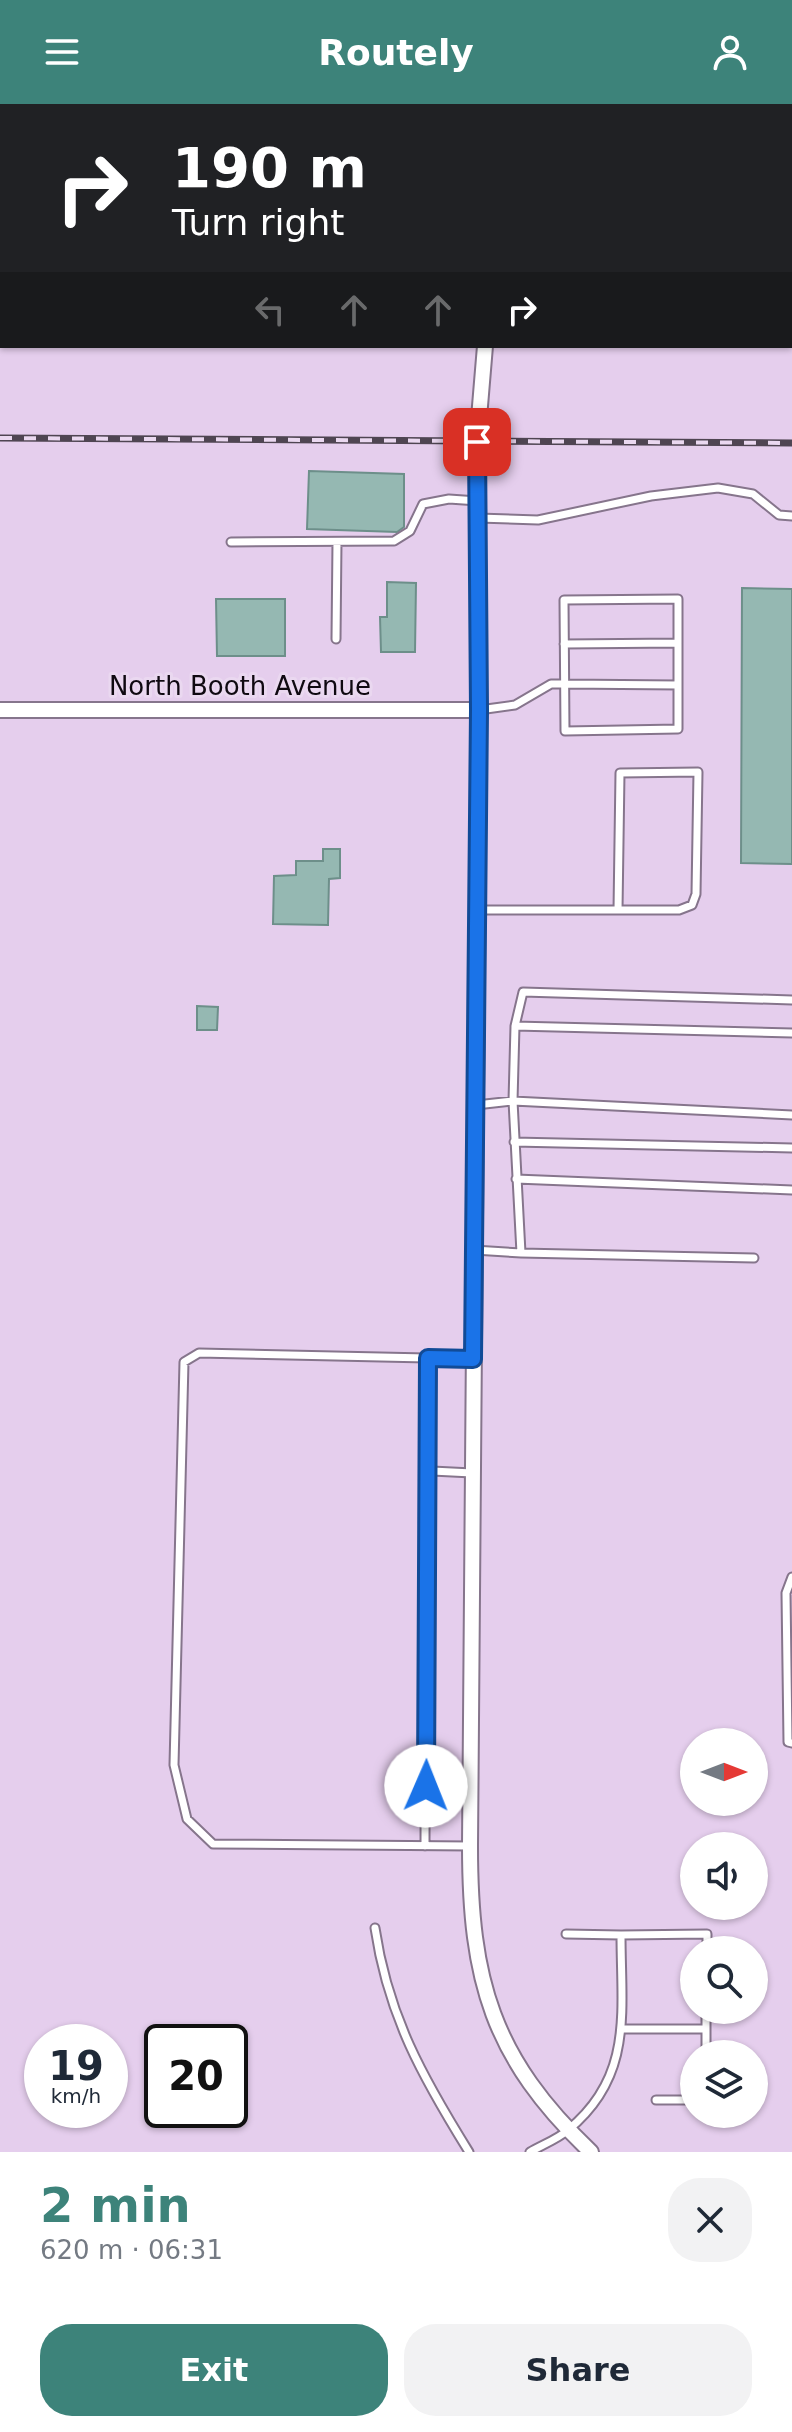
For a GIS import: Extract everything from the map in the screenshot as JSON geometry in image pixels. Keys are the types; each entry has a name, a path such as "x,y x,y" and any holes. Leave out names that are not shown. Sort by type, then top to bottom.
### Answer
{"street":[{"path":"485,348 477,442 479,710 470,1846 473,1941 486,1999 521,2073 568,2130 591,2152"},
{"name":"North Booth Avenue","path":"0,710 479,710"}],"lane":[{"path":"478,518 538,520 651,496 718,488 753,494 779,515 792,516"},
{"path":"231,542 394,541 410,531 423,504 449,499 478,501"},
{"path":"336,639 337,542"},
{"path":"678,599 678,643 678,729 565,731 564,600 678,599"},
{"path":"564,644 678,643"},
{"path":"479,710 515,705 551,684 678,685"},
{"path":"477,910 618,910 679,910 692,905 696,894 698,772 620,773 618,910"},
{"path":"521,1253 513,1101 515,1026 523,992 792,1000"},
{"path":"515,1026 792,1033"},
{"path":"475,1105 513,1101 792,1115"},
{"path":"514,1142 792,1148"},
{"path":"516,1179 792,1190"},
{"path":"474,1250 754,1258"},
{"path":"470,1846 213,1844 187,1819 174,1765 184,1362 199,1353 473,1359"},
{"path":"425,1846 428,1358"},
{"path":"426,1467 432,1471 472,1473"},
{"path":"792,1577 786,1593 789,1619 788,1742 792,1743"},
{"path":"375,1928 381,1971 402,2034 469,2152"},
{"path":"566,1934 707,1936"},
{"path":"530,2152 568,2130 603,2089 619,2056 621,1935"},
{"path":"706,2024 706,2040"},
{"path":"621,2029 706,2029"},
{"path":"656,2100 680,2100"}],"shaded area":[{"path":"0,348 792,348 792,2152 0,2152"}],"building":[{"path":"309,471 404,474 404,527 397,532 307,529"},
{"path":"387,582 416,583 415,652 381,652 380,617 387,617"},
{"path":"742,588 792,589 792,864 741,863"},
{"path":"216,599 285,599 285,656 217,656"},
{"path":"323,849 340,849 340,878 329,879 328,925 273,924 274,876 296,875 296,861 323,861"},
{"path":"197,1006 218,1007 217,1030 197,1030"}],"railway":[{"path":"0,438 792,443"}],"route":[{"path":"426,1786 428,1548 425,1465 428,1358 473,1359 479,710 477,442"}]}
